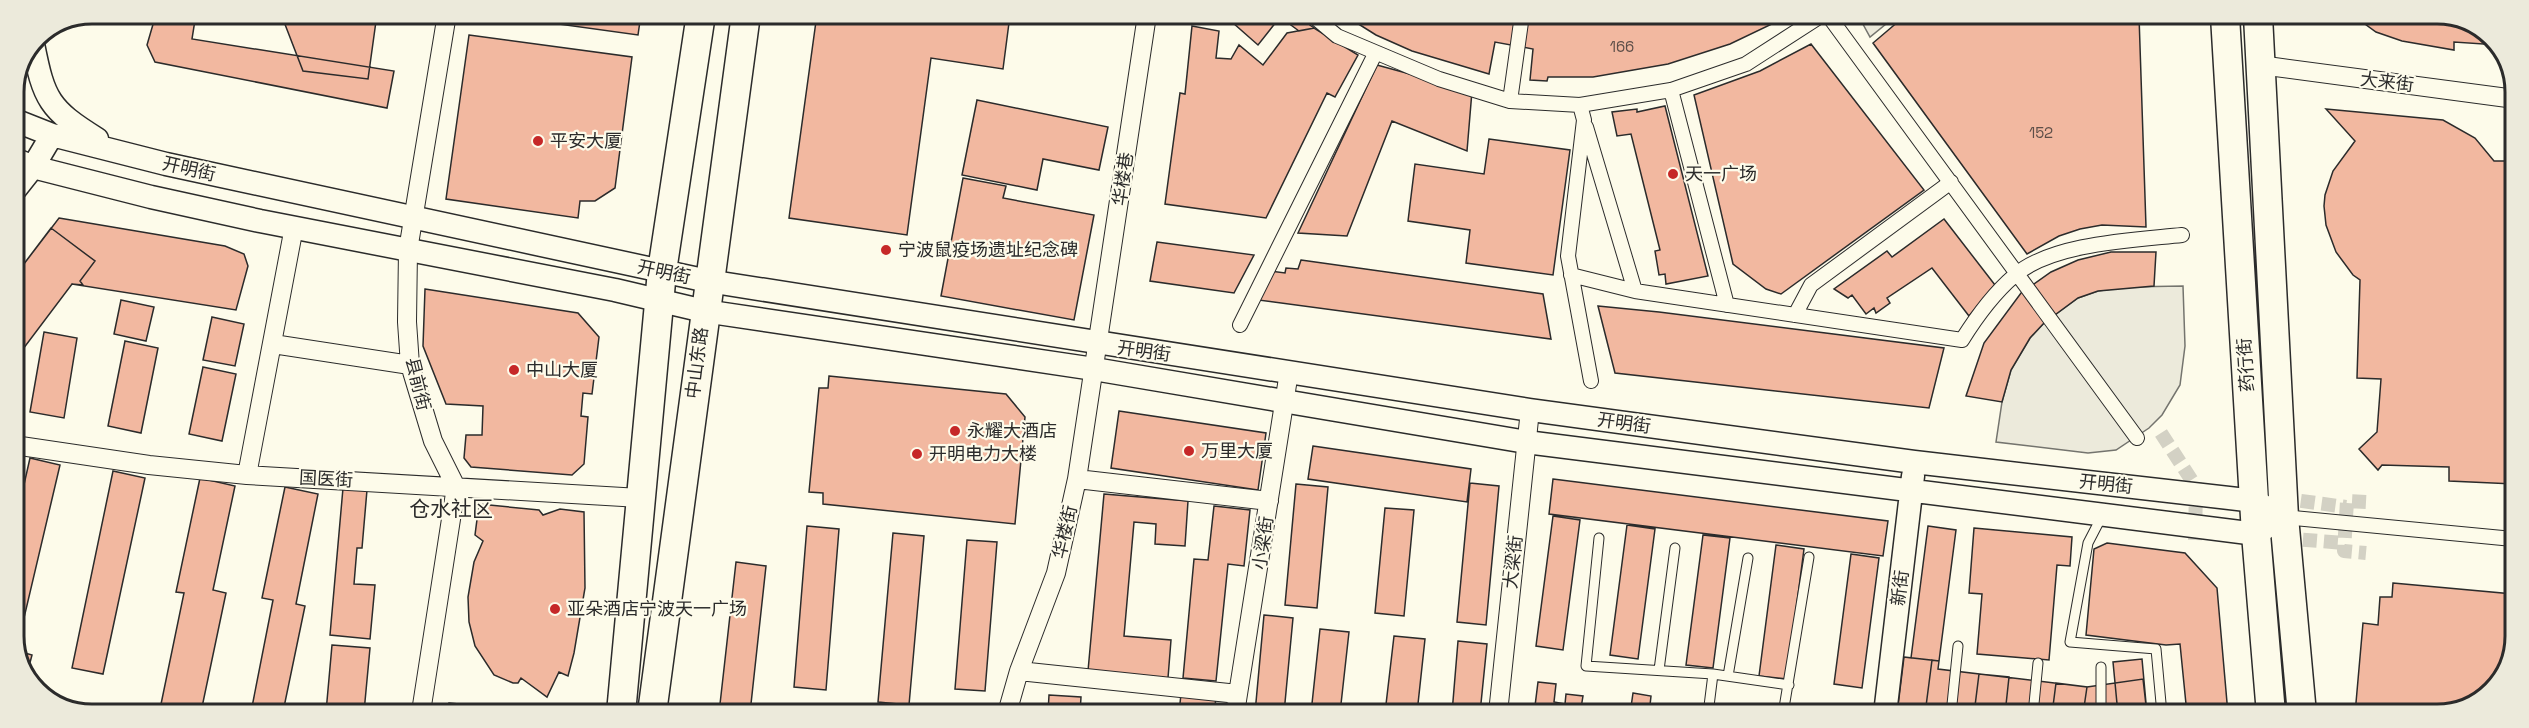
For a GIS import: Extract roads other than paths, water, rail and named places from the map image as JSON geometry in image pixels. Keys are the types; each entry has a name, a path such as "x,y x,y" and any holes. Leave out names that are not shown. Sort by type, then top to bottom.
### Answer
{"main road":[{"path":"622,704 662,271 699,24"},
{"name":"中山东路","path":"653,704 708,281 745,24"},
{"name":"药行街","path":"2225,24 2256,534 2270,704"},
{"name":"药行街","path":"2258,24 2284,517 2301,704"}],"street":[{"name":"县前街","path":"445,24 408,250 407,322 410,365 434,441 456,487"},
{"name":"华楼巷","path":"1098,344 1147,24"},
{"path":"1323,24 1337,36 1375,54 1439,79 1510,101 1580,105 1671,90 1746,64 1808,24"},
{"path":"1510,101 1521,24"},
{"path":"1834,24 2137,438"},
{"path":"35,54 41,85 62,117 116,151"},
{"path":"1240,325 1375,54"},
{"name":"大来街","path":"2260,66 2505,98"},
{"path":"1671,90 1727,305"},
{"path":"1580,105 1635,291"},
{"path":"1584,120 1568,256 1591,381"},
{"name":"开明街","path":"24,124 52,135 116,151 708,281 1530,410 1914,462 2255,501 2284,517 2505,538"},
{"path":"24,162 52,135"},
{"name":"开明街","path":"24,163 151,197 704,311 1094,369 1526,442 2256,534"},
{"path":"1795,315 1811,285 1951,183"},
{"path":"247,475 294,227"},
{"path":"1571,275 1635,291 1962,340 1982,310 2016,274 2050,257 2092,244 2182,235"},
{"path":"273,344 410,365"},
{"name":"华楼街","path":"1010,704 1019,672 1056,573 1077,479 1098,344"},
{"name":"小梁街","path":"1236,704 1289,372"},
{"name":"大梁街","path":"1498,704 1530,410"},
{"name":"国医街","path":"24,446 149,465 247,475 640,498"},
{"name":"新街","path":"1886,704 1914,462"},
{"path":"1077,479 1269,501"},
{"path":"423,704 456,487"},
{"path":"2256,534 2284,517"},
{"path":"1019,672 1238,694"}],"lane":[{"path":"2102,515 2088,543 2070,642 2156,649 2161,704"},
{"path":"1599,538 1586,666 1713,674 1789,686"},
{"path":"1659,670 1675,548"},
{"path":"1785,704 1809,557"},
{"path":"1728,676 1748,558"},
{"path":"1952,704 1958,646"},
{"path":"2033,704 2038,663"},
{"path":"2101,667 2101,704"},
{"path":"1709,704 1713,674"}],"tunnel":[{"path":"2161,433 2196,487 2195,540"},
{"path":"2280,498 2346,507"},
{"path":"2366,502 2347,501 2344,551 2366,553"},
{"path":"2282,538 2344,543"}],"place":[{"name":"平安大厦","path":"538,141"},
{"name":"天一广场","path":"1673,174"},
{"name":"宁波鼠疫场遗址纪念碑","path":"886,250"},
{"name":"中山大厦","path":"514,370"},
{"name":"永耀大酒店","path":"955,431"},
{"name":"万里大厦","path":"1189,451"},
{"name":"开明电力大楼","path":"917,454"},
{"name":"亚朵酒店宁波天一广场","path":"555,609"}],"district":[{"name":"仓水社区","path":"451,509"}]}
